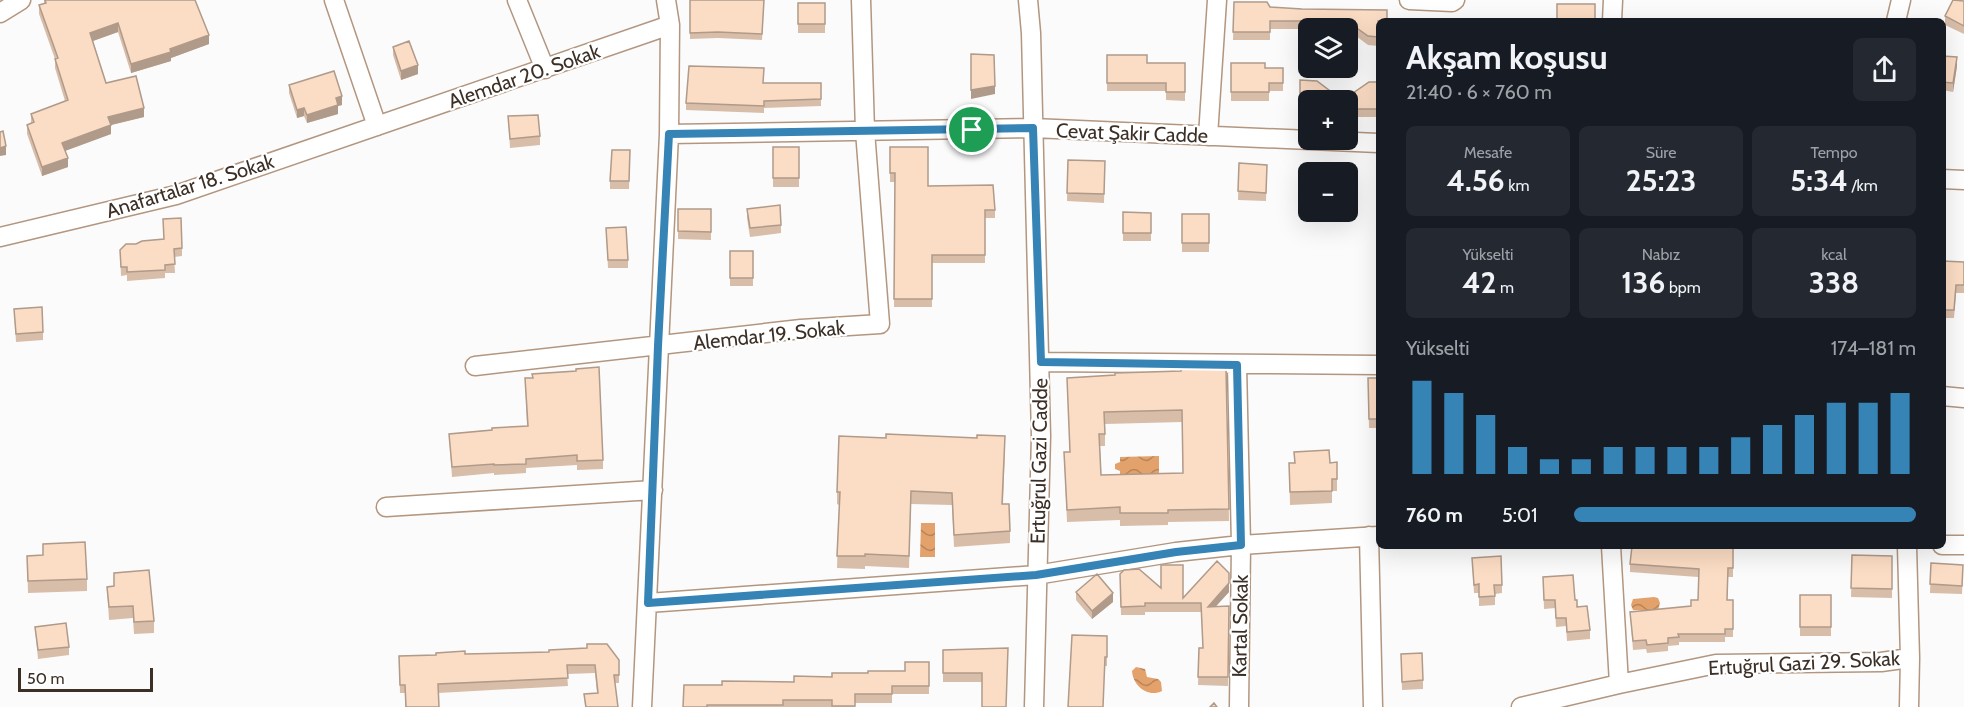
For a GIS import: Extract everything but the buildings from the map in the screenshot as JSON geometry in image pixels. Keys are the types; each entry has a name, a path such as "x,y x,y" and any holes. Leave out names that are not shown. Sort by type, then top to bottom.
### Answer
{"street":[{"path":"0,13 21,0"},
{"path":"334,0 377,126"},
{"path":"517,0 545,69"},
{"path":"642,707 669,134 670,26 666,0"},
{"path":"861,0 864,131"},
{"name":"Ertuğrul Gazi Cadde","path":"1028,0 1031,33 1041,362 1034,707"},
{"path":"1208,136 1218,0"},
{"path":"1408,0 1454,1"},
{"path":"1612,18 1613,0"},
{"path":"1897,18 1901,0"},
{"name":"Alemdar 20. Sokak","path":"377,126 670,26"},
{"name":"Anafartalar 18. Sokak","path":"0,237 176,195 377,126"},
{"name":"Cevat Şakir Cadde","path":"669,134 1033,128 1376,143"},
{"name":"Alemdar 19. Sokak","path":"475,366 801,329 880,324 864,131"},
{"path":"1946,179 1964,180"},
{"path":"1041,362 1376,365"},
{"name":"Kartal Sokak","path":"1237,365 1241,545 1239,707"},
{"path":"1946,396 1964,398"},
{"path":"386,507 653,490"},
{"path":"648,603 1036,575 1176,552 1374,536 1373,707"},
{"path":"1946,545 1964,545"},
{"path":"1611,549 1619,684"},
{"path":"1907,549 1911,658 1908,707"},
{"name":"Ertuğrul Gazi 29. Sokak","path":"1521,707 1716,664 1881,662 1911,658"}],"water":[{"path":"1159,456 1159,475 1120,476 1120,471 1115,469 1115,464 1120,462 1120,457"},
{"path":"921,523 935,523 935,557 920,557"},
{"path":"1658,598 1660,603 1658,610 1633,610 1631,605 1633,599"},
{"path":"1136,667 1145,669 1147,677 1158,679 1161,682 1162,691 1147,692 1138,686 1132,671"}],"route":[{"path":"1033,128 1041,362 1237,365 1241,545 1176,552 1036,575 648,603 669,134 972,130 1033,128"}]}
